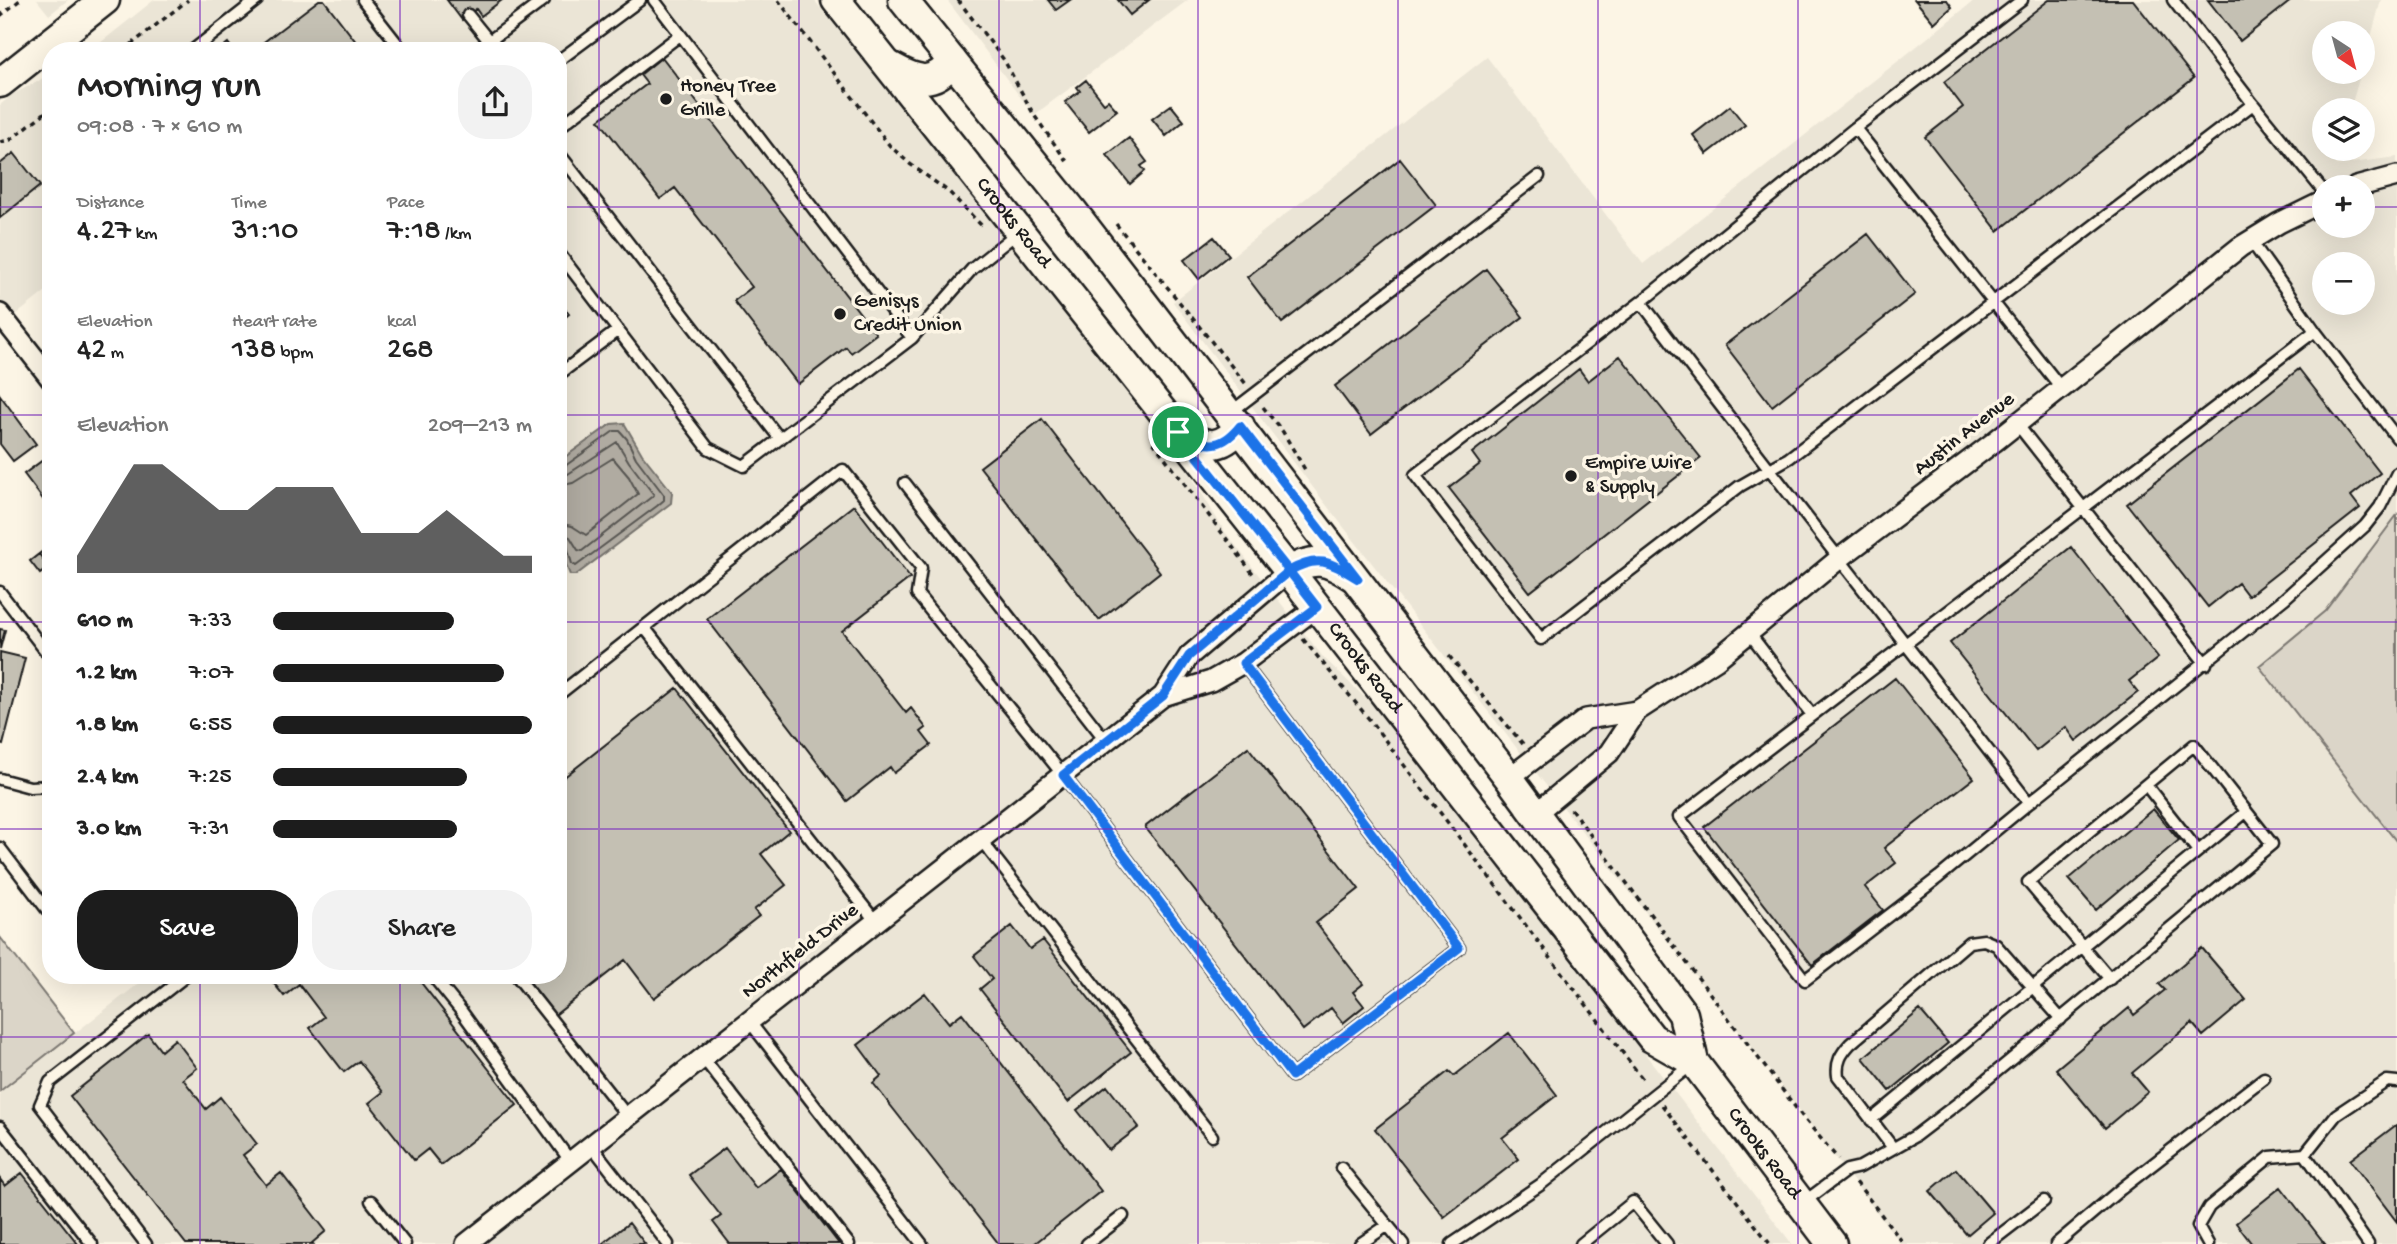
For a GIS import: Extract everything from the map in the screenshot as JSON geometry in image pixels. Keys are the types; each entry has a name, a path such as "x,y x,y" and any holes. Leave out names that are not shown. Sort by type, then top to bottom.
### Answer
{"main road":[{"name":"Crooks Road","path":"836,0 1289,571 1652,1038 1694,1062 1832,1244"},
{"name":"Crooks Road","path":"903,0 1235,419 1509,778 1683,1014 1694,1062"},
{"path":"49,42 90,8"},
{"path":"0,82 42,47"},
{"path":"888,65 909,77 921,79 933,78 945,72 952,61"},
{"path":"1178,432 1208,445 1221,443 1231,437 1235,419"},
{"path":"1289,571 1304,562 1317,560 1337,566 1358,579"},
{"path":"1468,802 1492,818 1509,824 1535,814"}],"street":[{"path":"2375,182 2397,176"},
{"name":"Austin Avenue","path":"1535,814 1609,753 1637,711 1750,634 1840,558 2017,424 2251,240 2312,207"},
{"path":"0,314 42,368"},
{"name":"Northfield Drive","path":"466,1244 1163,696 1189,656 1289,571"},
{"name":"Northfield Drive","path":"1163,696 1211,681 1243,663 1317,607"},
{"name":"Austin Avenue","path":"1509,778 1586,719 1637,711"}],"lane":[{"path":"203,42 257,0"},
{"path":"363,0 396,42"},
{"path":"468,15 489,41 544,0"},
{"path":"567,54 640,0"},
{"path":"653,0 912,338"},
{"path":"2022,0 1854,128 1641,302 1415,475 1541,639 1740,486 1789,458 2253,104"},
{"path":"2173,0 2312,177"},
{"path":"567,121 680,35"},
{"path":"1854,128 2062,388"},
{"path":"567,164 780,439"},
{"path":"1235,419 1253,394 1539,176"},
{"path":"567,264 708,448 744,466 912,338 972,269 1020,231"},
{"path":"2251,240 2315,331 2397,438"},
{"path":"1641,302 1769,471 1840,558 2029,803"},
{"path":"567,368 618,330"},
{"path":"2315,331 1679,817 1805,980 1939,877 2285,598 2365,526 2380,507 2397,473"},
{"path":"2017,424 2206,664"},
{"path":"567,688 843,470 921,568 917,594 1063,775 1292,1076 1459,948 1243,663"},
{"path":"905,483 1106,741"},
{"path":"0,592 42,646"},
{"path":"645,627 876,922"},
{"path":"1750,634 1812,715"},
{"path":"1801,1204 1847,1170 1860,1167 1914,1136 1962,1100 2110,979 2272,844 2194,745 2028,882 2110,979"},
{"path":"0,779 30,787 42,786"},
{"path":"2146,785 2198,852"},
{"path":"1871,1120 2246,812"},
{"path":"981,840 1212,1136"},
{"path":"0,848 42,903"},
{"path":"1893,1148 1838,1076 1837,1067 1841,1055 1850,1044 1969,942 1984,940 1996,945 2061,1019"},
{"path":"146,1244 40,1105 50,1082 175,984"},
{"path":"439,984 571,1162"},
{"path":"523,984 628,1117"},
{"path":"749,1021 922,1244"},
{"path":"703,1058 849,1244"},
{"path":"1452,1244 1539,1185 1694,1062"},
{"path":"2056,1244 2121,1189 2264,1078"},
{"path":"2208,1244 2198,1226 2209,1207 2270,1157 2305,1154 2336,1115 2387,1081 2397,1082"},
{"path":"0,1128 92,1244"},
{"path":"592,1146 668,1244"},
{"path":"2305,1154 2368,1244"},
{"path":"1341,1168 1403,1244"},
{"path":"371,1201 405,1244"},
{"path":"1988,1244 2044,1201"},
{"path":"1581,1244 1633,1202 1667,1244"},
{"path":"1087,1244 1123,1216"},
{"path":"1360,1244 1388,1225"}],"path":[{"path":"0,16 20,0"},
{"path":"134,42 188,0"},
{"path":"958,0 1004,60 1034,115 1072,169"},
{"path":"0,142 10,140 42,115"},
{"path":"1115,223 1283,432 1311,479"},
{"path":"1444,650 1534,758"},
{"path":"1559,793 1802,1116 1903,1244"}],"shaded area":[{"path":"37,0 68,0 49,15"},
{"path":"154,0 814,0 1178,454 1225,532 1323,657 1385,717 1792,1244 0,1244 0,1091 138,984 567,984 567,42 101,42"},
{"path":"947,0 1188,0 1034,115"},
{"path":"1975,0 2381,0 2375,22 2312,21 2312,84 2358,84 2353,98 2312,98 2312,161 2337,161 2336,165 2397,157 2397,515 2325,611 2259,666 2397,842 2397,1244 1901,1244 1763,1062 1324,502 1173,302 1487,57 1643,264"},
{"path":"42,80 42,294 11,319 0,303 0,105 13,94"},
{"path":"2397,515 2397,842 2259,666 2325,611"},
{"path":"0,937 74,1033 0,1091"}],"water":[{"path":"624,423 642,454 672,492 671,503 576,575 570,575 567,567 567,456 611,424"}],"building":[{"path":"319,0 324,0 356,42 264,42"},
{"path":"447,0 502,0 481,16 476,9 462,20"},
{"path":"1048,0 1070,0 1056,10"},
{"path":"1118,0 1149,0 1130,15"},
{"path":"1915,0 1947,0 1952,7 1934,23"},
{"path":"2049,0 2133,0 2194,78 1998,231 1925,137 1963,107 1944,82"},
{"path":"2208,0 2292,0 2240,41"},
{"path":"662,57 876,334 851,353 846,347 798,384 734,301 752,287 675,188 660,199 599,120 647,84 640,75"},
{"path":"1086,80 1104,103 1108,100 1117,110 1089,132 1065,102 1080,91 1077,87"},
{"path":"1171,105 1184,121 1166,136 1152,119"},
{"path":"1730,106 1745,125 1707,154 1693,135"},
{"path":"1129,138 1147,162 1141,166 1145,171 1130,184 1107,155"},
{"path":"14,153 40,186 0,218 0,164"},
{"path":"1400,159 1436,205 1282,323 1247,277"},
{"path":"1868,234 1915,294 1772,406 1725,345"},
{"path":"1214,237 1229,255 1199,279 1184,260"},
{"path":"1486,269 1523,317 1371,434 1335,386"},
{"name":"Empire Wire & Supply","path":"1620,356 1701,458 1530,592 1449,488 1480,464 1472,453 1579,369 1588,381"},
{"path":"2299,369 2380,473 2351,496 2360,508 2248,596 2238,583 2208,607 2127,504"},
{"path":"0,395 36,444 13,461 0,444"},
{"path":"1042,419 1160,572 1099,620 980,467"},
{"path":"42,461 42,498 24,474"},
{"path":"854,505 910,578 842,631 906,713 911,708 926,728 921,732 931,745 894,773 890,767 847,801 707,619"},
{"path":"2071,547 2158,658 2129,681 2138,692 2076,741 2066,727 2036,751 1950,643"},
{"path":"39,554 42,558 42,572 40,574 30,561"},
{"path":"0,629 5,630 0,649"},
{"path":"0,652 25,658 3,745 0,744"},
{"path":"1895,678 1974,778 1884,848 1896,863 1865,887 1883,910 1812,965 1704,827"},
{"path":"677,688 789,831 761,854 786,885 754,910 759,916 654,998 625,960 555,1015 531,984 567,984 567,775"},
{"path":"1248,747 1359,889 1316,923 1363,984 1353,992 1364,1006 1343,1023 1331,1008 1303,1030 1145,827"},
{"path":"2153,809 2179,840 2096,910 2069,879"},
{"path":"1012,926 1030,949 1043,940 1131,1052 1068,1102 980,989 992,979 974,956"},
{"path":"2202,948 2246,1000 2203,1036 2192,1023 2132,1073 2148,1092 2105,1128 2056,1069 2129,1008 2134,1015 2165,990 2159,984"},
{"path":"274,984 299,984 284,996"},
{"path":"299,984 422,984 517,1105 441,1165 428,1149 414,1160 369,1103 383,1092 359,1061 344,1072 310,1028 324,1017"},
{"path":"925,993 949,1023 962,1013 1101,1191 1034,1244 999,1244 873,1083 881,1076 858,1045"},
{"path":"1920,1010 1948,1043 1890,1091 1863,1058"},
{"path":"1509,1033 1557,1095 1502,1138 1519,1159 1444,1217 1375,1129 1449,1071 1454,1076"},
{"path":"148,1034 161,1051 175,1039 197,1068 183,1079 206,1109 220,1097 257,1144 243,1155 266,1185 281,1173 326,1231 313,1244 186,1244 70,1096"},
{"path":"1107,1086 1139,1127 1109,1150 1077,1110"},
{"path":"2397,1126 2397,1222 2350,1160"},
{"path":"725,1148 756,1188 781,1169 839,1244 730,1244 713,1222 721,1216 689,1175"},
{"path":"1956,1169 1993,1213 1967,1235 1930,1191"},
{"path":"22,1173 78,1244 0,1244 0,1179 5,1186"},
{"path":"2281,1187 2325,1244 2252,1244 2236,1223"},
{"path":"629,1223 645,1244 602,1244 608,1239"}],"place":[{"name":"Honey Tree Grille","path":"666,99"},
{"name":"Genisys Credit Union","path":"840,314"},
{"name":"Empire Wire & Supply","path":"1571,476"}],"route":[{"path":"1178,432 1208,445 1221,443 1231,437 1240,426 1358,579 1337,566 1317,560 1304,562 1289,571 1317,607 1243,663 1459,948 1292,1076 1063,775 1163,696 1189,656 1289,571 1178,432"}]}
